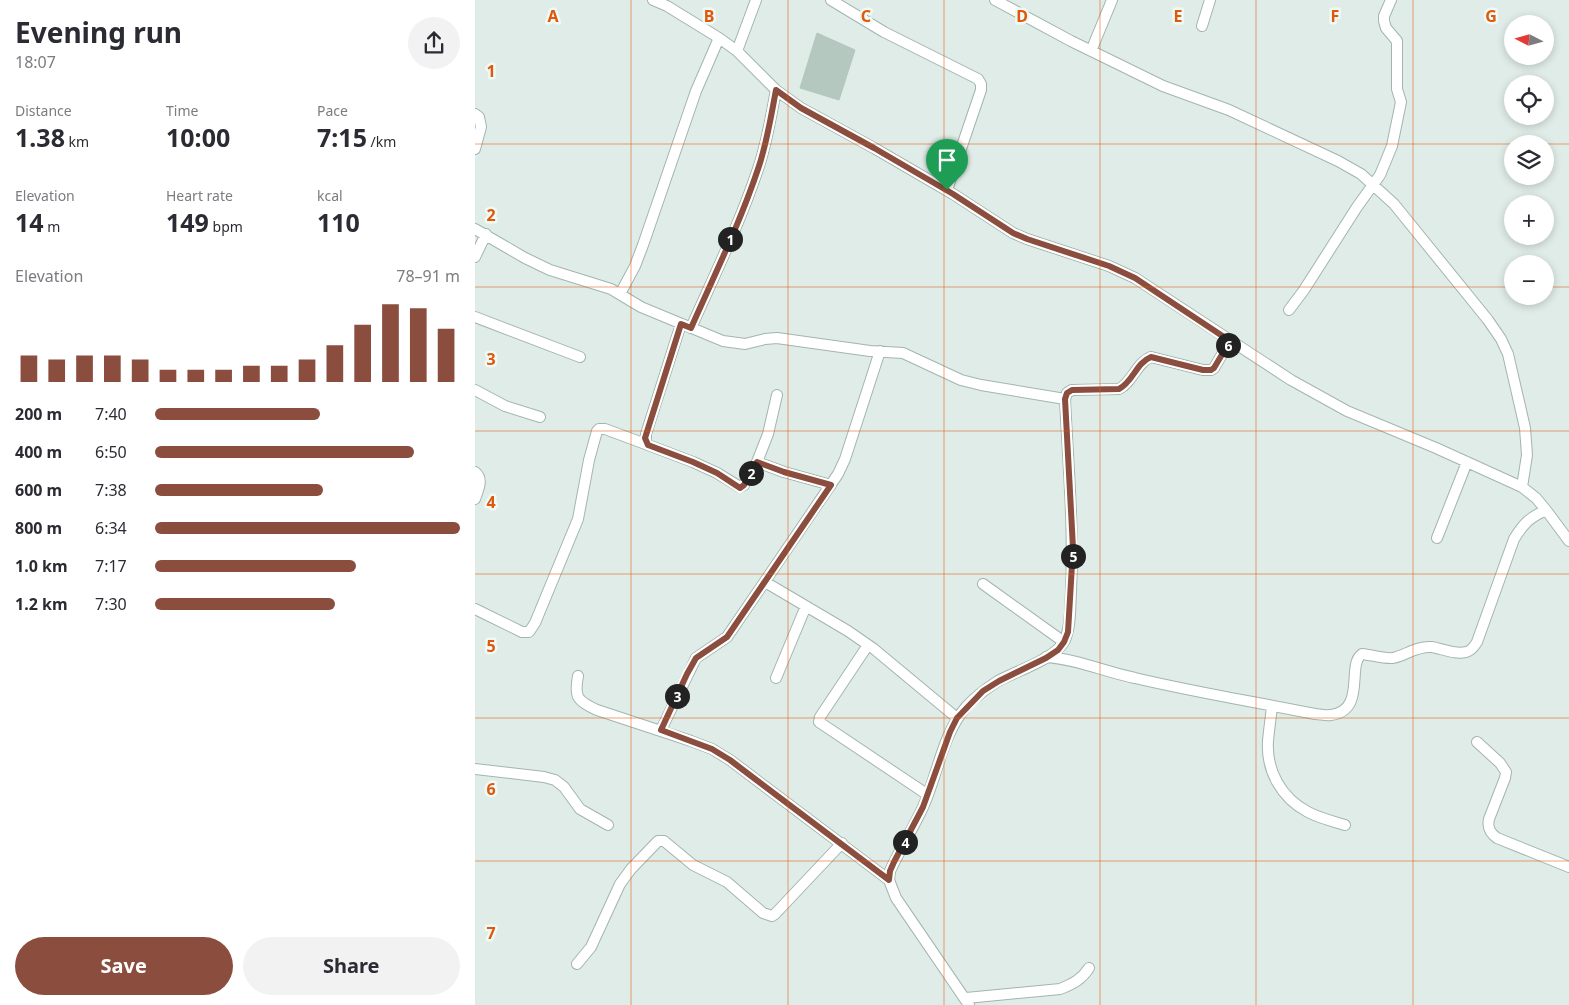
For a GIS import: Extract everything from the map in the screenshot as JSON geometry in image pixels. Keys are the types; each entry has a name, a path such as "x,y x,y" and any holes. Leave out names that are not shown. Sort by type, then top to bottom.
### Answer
{"street":[{"path":"653,0 667,6 737,51 776,90 801,108 947,190 1013,233 1115,268 1135,278 1291,380 1347,411 1522,487 1547,510 1569,541"},
{"path":"737,51 756,0"},
{"path":"831,0 884,32 979,79 981,90 947,190"},
{"path":"995,0 1091,52 1163,86 1229,110 1338,161 1361,174 1373,184 1399,211 1488,320 1501,339 1508,354 1525,428 1527,455 1522,487"},
{"path":"1091,52 1112,0"},
{"path":"1201,26 1210,0"},
{"path":"1289,310 1380,175 1389,153 1401,106 1397,89 1397,41 1386,28 1383,21 1391,0"},
{"path":"620,294 643,246 696,91 719,38"},
{"path":"648,445 646,434 686,326 735,228 754,181 769,129 776,90"},
{"path":"475,114 479,117 481,124 475,149"},
{"path":"475,229 550,270 596,283 620,294 641,307 723,342 745,344 777,338 903,353 961,380 1065,399"},
{"path":"475,257 486,234"},
{"path":"475,317 580,357"},
{"path":"1089,968 1083,977 1073,984 1060,989 968,1002 901,906 889,880 890,871 928,796 950,732 957,718 983,691 1046,658 1058,650 1064,642 1069,621 1073,548 1065,399 1067,393 1072,390 1119,389 1126,386 1145,359 1151,357 1203,370 1211,370 1230,341"},
{"path":"661,730 696,658 727,637 831,485 845,459 880,351"},
{"path":"475,390 505,406 541,417"},
{"path":"475,609 521,632 529,632 535,623 578,519 589,460 599,429 605,429 693,462 717,473 740,488 744,485 757,462 768,434 777,395"},
{"path":"757,462 784,472 831,485"},
{"path":"1437,538 1467,462"},
{"path":"475,472 479,475 480,479 475,499"},
{"path":"1046,658 1063,658 1118,675 1272,706 1330,715 1341,712 1349,703 1354,691 1357,662 1362,654 1391,658 1402,656 1423,647 1462,653 1472,649 1477,642 1514,539 1532,517 1547,510"},
{"path":"765,582 868,645 897,666 957,718"},
{"path":"983,584 1064,642"},
{"path":"776,678 806,606"},
{"path":"868,645 820,717 819,722 928,796"},
{"path":"578,676 575,690 581,702 597,710 661,730 712,749 730,760 889,880"},
{"path":"1272,706 1268,742 1273,776 1282,790 1295,804 1306,811 1345,824"},
{"path":"1477,742 1500,763 1506,772 1489,819 1489,831 1497,838 1569,867"},
{"path":"475,769 555,780 564,787 580,809 608,825"},
{"path":"577,964 595,940 620,884 658,840 664,841 693,865 727,882 763,913 771,916 842,843"}],"building":[{"path":"817,33 855,50 839,100 800,88"}],"route":[{"path":"776,90 801,108 947,190 1013,233 1121,270 1230,341 1211,370 1203,370 1151,357 1145,359 1126,386 1119,389 1072,390 1067,393 1065,399 1073,548 1068,632 1058,650 983,691 957,718 943,749 923,807 894,862 889,880 730,760 712,749 661,730 691,665 701,654 727,637 831,485 784,472 757,462 744,485 740,488 717,473 648,445 645,438 681,324 691,328 749,196 769,129 776,90"}]}
